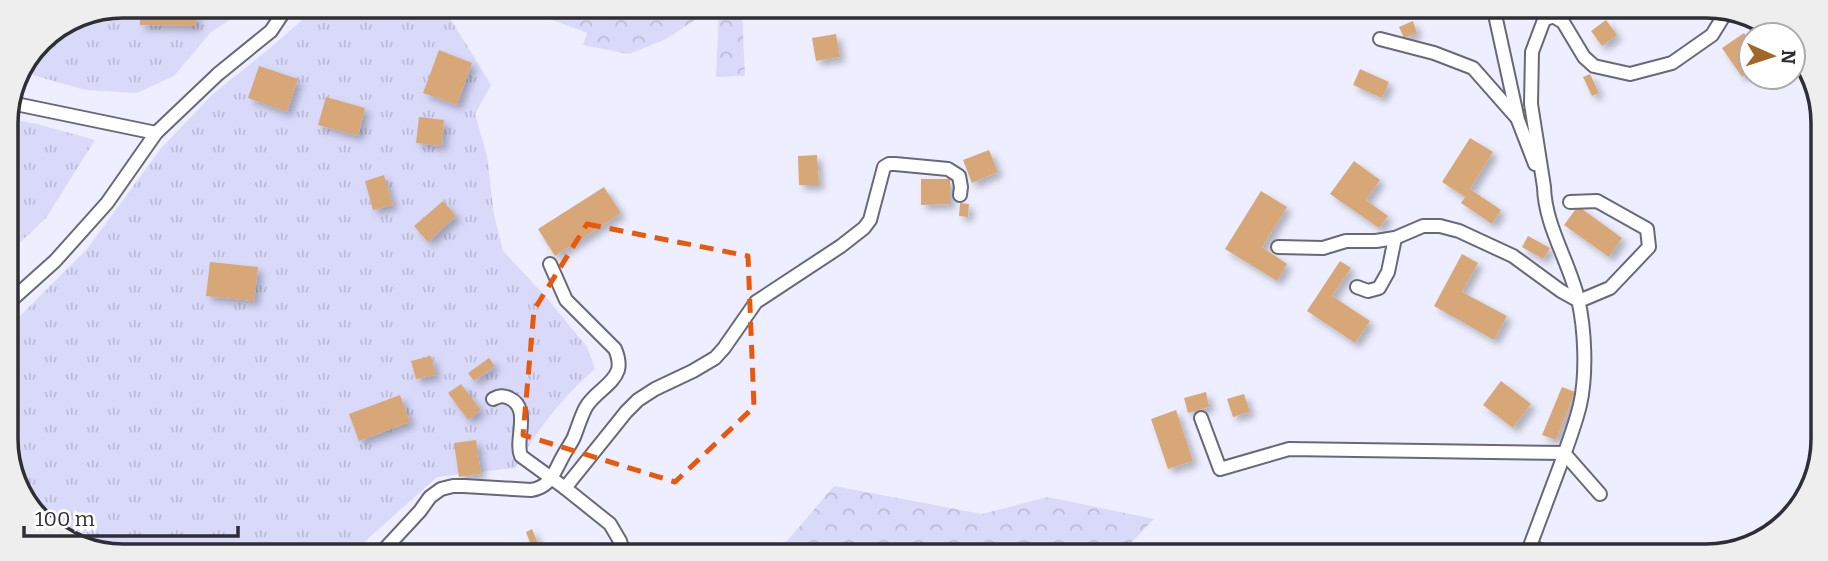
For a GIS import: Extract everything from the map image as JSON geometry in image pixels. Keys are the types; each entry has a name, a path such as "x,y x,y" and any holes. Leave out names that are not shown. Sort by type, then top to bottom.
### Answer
{"street":[{"path":"18,293 55,261 107,203 156,133 218,74 271,30 279,18"},
{"path":"1496,18 1518,120 1544,187"},
{"path":"1531,543 1581,402 1583,373 1583,329 1579,301 1572,274 1544,200 1531,104 1532,52 1544,20 1548,18"},
{"path":"1556,18 1563,22 1584,57 1594,66 1630,74 1672,63 1712,35 1722,19"},
{"path":"1380,39 1434,53 1473,68 1518,120"},
{"path":"20,105 156,133"},
{"path":"565,488 625,412 638,400 715,358 755,302 864,228 870,220 884,167 895,164 948,169 959,176 960,195"},
{"path":"1570,202 1597,201 1618,211 1647,229 1649,247 1610,288 1579,301"},
{"path":"1278,247 1323,248 1346,241 1395,238 1423,226 1440,226 1459,231 1513,256 1579,301"},
{"path":"1357,287 1368,291 1379,288 1388,272 1395,238"},
{"path":"390,544 430,497 441,489 464,486 540,489 552,479 586,407 598,392 612,382 619,364 615,349 566,300 550,264"},
{"path":"493,399 499,396 507,397 516,402 521,421 519,452 524,460 610,524 621,544"},
{"path":"1201,418 1220,469 1289,449 1564,453 1600,494"}],"highlighted area":[{"path":"587,224 748,256 754,407 675,482 523,435 534,310"}],"green space":[{"path":"109,18 233,18 211,32 174,76 137,93 86,90 29,74 53,44 70,32"},
{"path":"302,18 450,18 491,85 475,114 487,156 494,215 503,251 587,347 595,369 571,391 551,415 515,468 437,477 362,544 123,544 82,535 53,517 44,508 28,485 23,472 18,438 18,318 87,249 162,147 213,94"},
{"path":"547,18 698,18 666,39 629,54 583,45 587,33"},
{"path":"719,18 742,18 745,76 716,77"},
{"path":"18,120 95,140 46,218 18,245"},
{"path":"834,486 982,514 1048,497 1154,519 1130,543 785,544"}],"building":[{"path":"140,18 196,18 196,26 140,25"},
{"path":"1606,20 1617,35 1602,46 1591,31"},
{"path":"1413,21 1417,33 1404,38 1399,27"},
{"path":"836,34 840,57 816,61 812,38"},
{"path":"1737,38 1737,70 1722,48"},
{"path":"439,50 472,63 457,105 423,93"},
{"path":"259,66 298,79 287,112 248,98"},
{"path":"1360,69 1389,82 1382,98 1353,85"},
{"path":"1590,74 1599,93 1592,96 1583,77"},
{"path":"326,97 365,108 358,136 318,125"},
{"path":"419,117 444,120 442,146 416,143"},
{"path":"1470,138 1493,152 1470,189 1501,210 1492,224 1461,203 1465,197 1442,182"},
{"path":"989,150 998,172 972,183 963,160"},
{"path":"817,155 819,185 799,185 798,156"},
{"path":"1354,161 1380,180 1366,200 1388,216 1379,228 1330,194"},
{"path":"384,175 393,205 373,210 365,181"},
{"path":"921,179 950,179 950,204 921,205"},
{"path":"604,187 621,213 555,256 538,229"},
{"path":"1261,191 1287,207 1262,247 1287,264 1277,281 1225,249"},
{"path":"443,201 456,216 428,242 414,226"},
{"path":"960,203 969,204 968,217 959,216"},
{"path":"1578,206 1622,238 1609,257 1564,225"},
{"path":"1528,236 1550,248 1543,259 1522,247"},
{"path":"1462,254 1478,263 1462,292 1507,316 1494,340 1434,306"},
{"path":"1340,261 1351,268 1332,296 1370,321 1355,343 1307,311"},
{"path":"210,262 258,267 254,301 206,296"},
{"path":"431,356 436,375 416,379 411,361"},
{"path":"489,358 495,366 474,381 468,373"},
{"path":"1501,381 1531,404 1513,428 1483,405"},
{"path":"461,384 481,410 468,420 448,393"},
{"path":"1562,387 1575,392 1556,440 1542,435"},
{"path":"1206,392 1209,407 1188,413 1184,398"},
{"path":"1244,394 1250,412 1233,417 1227,399"},
{"path":"400,395 410,422 359,441 349,414"},
{"path":"1176,410 1193,461 1168,469 1151,419"},
{"path":"476,440 481,474 459,477 454,443"},
{"path":"532,529 538,544 530,544 526,532"}]}
